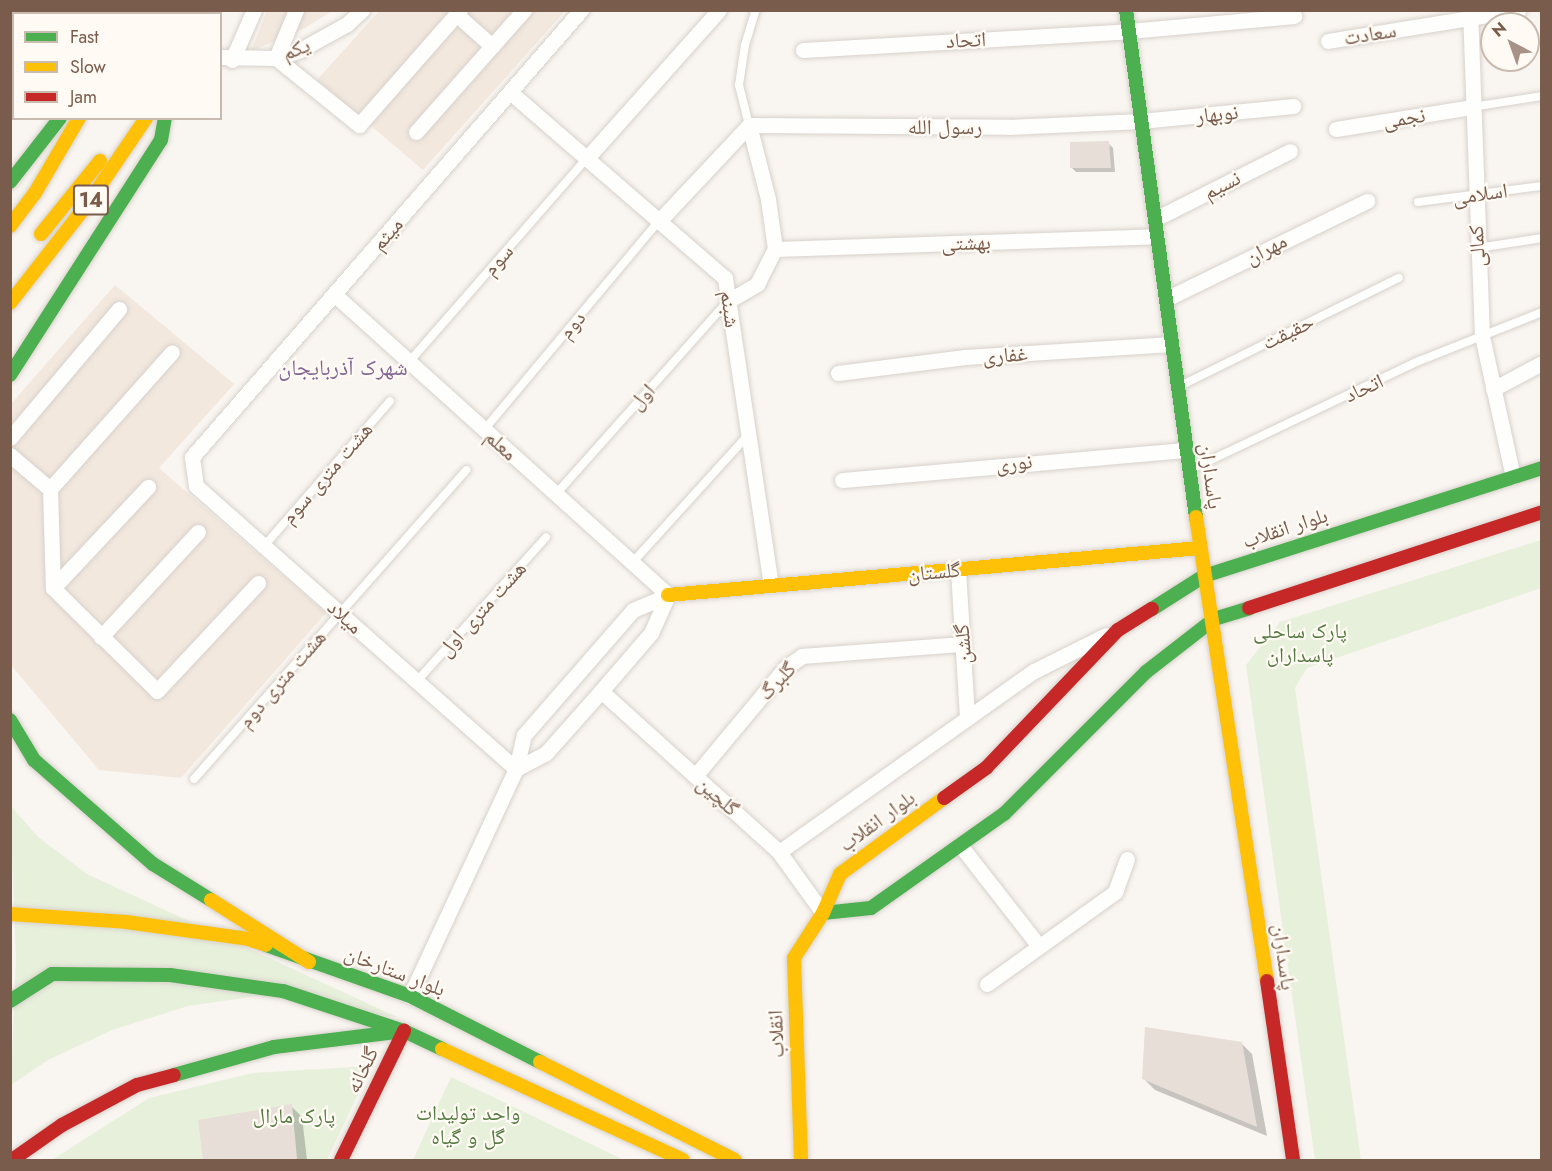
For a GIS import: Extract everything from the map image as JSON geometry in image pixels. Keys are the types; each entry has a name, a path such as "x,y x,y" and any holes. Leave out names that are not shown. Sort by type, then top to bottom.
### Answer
{"main road":[{"name":"پاسداران","path":"1126,10 1204,576 1214,619 1293,1161"},
{"path":"10,182 58,120"},
{"path":"10,226 35,193 78,120"},
{"path":"32,245 135,120"},
{"name":"14","path":"10,303 89,202 145,120"},
{"path":"10,375 161,140 165,120"},
{"name":"بلوار انقلاب","path":"823,913 840,874 986,768 1118,630 1204,576 1542,468"},
{"path":"823,913 871,908 1004,814 1146,672 1214,619 1542,512"},
{"name":"گلستان","path":"668,595 1200,548"},
{"path":"10,720 34,760 153,864 309,962"},
{"name":"انقلاب","path":"801,1161 794,958 823,913"},
{"name":"بلوار ستارخان","path":"10,914 126,922 248,939 410,996 735,1161"},
{"path":"10,981 52,974 171,975 283,991 404,1031 683,1161"},
{"path":"10,1001 52,974"},
{"path":"12,1161 62,1125 147,1082 274,1047 404,1031"},
{"name":"گلخانه","path":"341,1161 404,1031"}],"street":[{"path":"226,59 254,10"},
{"path":"296,10 276,58 359,125 458,13 492,46"},
{"name":"یکم","path":"226,59 276,58 337,30 362,10"},
{"path":"416,132 524,10"},
{"name":"میثم","path":"192,457 581,10"},
{"path":"587,158 718,10"},
{"name":"سعادت","path":"1328,41 1470,14 1519,10"},
{"name":"کمالی","path":"1470,14 1482,336 1513,477"},
{"name":"اتحاد","path":"803,50 1129,31 1294,16"},
{"name":"شبنم","path":"510,92 725,278 771,586"},
{"name":"نوبهار","path":"1141,121 1293,106"},
{"name":"نجمی","path":"1336,129 1472,106"},
{"name":"رسول الله","path":"749,125 1008,127 1141,121"},
{"path":"659,221 749,125"},
{"path":"728,301 757,284 775,249 768,199 749,125"},
{"name":"نسیم","path":"1155,219 1290,151"},
{"name":"مهران","path":"1166,299 1368,201"},
{"name":"بهشتی","path":"775,249 1157,236"},
{"name":"معلم","path":"334,294 668,595"},
{"path":"10,438 119,309"},
{"name":"غفاری","path":"838,373 965,357 1172,344"},
{"path":"172,352 50,489 53,588 156,691 258,583"},
{"path":"1493,389 1542,363"},
{"name":"نوری","path":"842,480 1186,450"},
{"path":"10,455 50,489"},
{"name":"میلاد","path":"192,457 196,486 516,768"},
{"path":"53,588 148,487"},
{"path":"101,637 198,532"},
{"name":"گلشن","path":"958,570 967,718"},
{"path":"516,768 546,753 601,691 651,633 668,595"},
{"name":"گلستان","path":"410,996 516,768 524,735 633,610 668,595"},
{"path":"779,852 1034,671 1118,630"},
{"name":"گلبرگ","path":"695,776 785,668 802,656 963,644"},
{"name":"گلچین","path":"601,691 779,852 823,913"},
{"path":"960,845 1039,946"},
{"path":"987,984 1115,892 1126,859"}],"lane":[{"path":"749,125 739,85 745,45 756,10"},
{"path":"1472,106 1542,96"},
{"name":"سوم","path":"409,362 587,158"},
{"name":"اسلامی","path":"1418,202 1542,186"},
{"name":"دوم","path":"484,430 659,221"},
{"path":"1477,248 1542,238"},
{"name":"حقیقت","path":"1177,387 1399,278"},
{"name":"اول","path":"556,494 728,301"},
{"name":"اتحاد","path":"1189,470 1419,362 1542,312"},
{"name":"هشت متری سوم","path":"264,546 390,401"},
{"path":"632,563 748,435"},
{"name":"هشت متری دوم","path":"194,779 465,470"},
{"name":"هشت متری اول","path":"417,681 546,537"}],"shaded area":[{"path":"267,11 332,11 305,28 251,51"},
{"path":"379,11 565,11 423,170 317,80"},
{"path":"115,285 234,384 159,468 326,613 181,778 99,770 11,665 11,404"}],"green space":[{"name":"پارک ساحلی پاسداران","path":"1541,540 1541,588 1307,668 1295,688 1361,1160 1315,1160 1246,665 1280,622"},
{"path":"10,805 38,837 87,874 397,1017 257,996 188,1006 112,1030 48,1060 11,1085 16,958"},
{"name":"پارک مارال","path":"371,1066 327,1160 52,1160 149,1098 253,1073"},
{"name":"واحد تولیدات گل و گیاه","path":"451,1077 624,1160 413,1160"}],"building":[{"path":"1109,141 1111,168 1070,168 1070,142"},
{"path":"1145,1027 1242,1042 1257,1127 1142,1079"},
{"path":"292,1104 297,1159 203,1160 198,1120"}],"traffic: fast":[{"path":"1126,10 1196,517"},
{"path":"10,182 58,120"},
{"path":"10,375 161,140 165,120"},
{"path":"1152,609 1204,576 1542,468"},
{"path":"823,913 871,908 1004,814 1146,672 1214,619 1249,608"},
{"path":"10,720 34,760 153,864 211,900"},
{"path":"266,945 410,996 540,1062"},
{"path":"10,1001 52,974 170,975 283,991 404,1031 442,1049"},
{"path":"174,1075 274,1047 404,1031"}],"traffic: slow":[{"path":"10,226 35,193 78,120"},
{"path":"10,303 89,202 145,120"},
{"path":"41,234 100,161"},
{"path":"1196,517 1267,981"},
{"path":"668,595 1200,548"},
{"path":"801,1160 794,958 823,913 840,874 944,798"},
{"path":"211,900 309,962"},
{"path":"10,914 126,922 248,939 266,945"},
{"path":"442,1049 683,1160"},
{"path":"540,1062 735,1160"}],"traffic: jam":[{"path":"1249,608 1542,512"},
{"path":"944,798 986,768 1118,630 1152,609"},
{"path":"1267,981 1293,1160"},
{"path":"341,1160 404,1031"},
{"path":"12,1160 62,1125 137,1085 174,1075"}],"district":[{"name":"شهرک آذربایجان","path":"343,368"}]}
